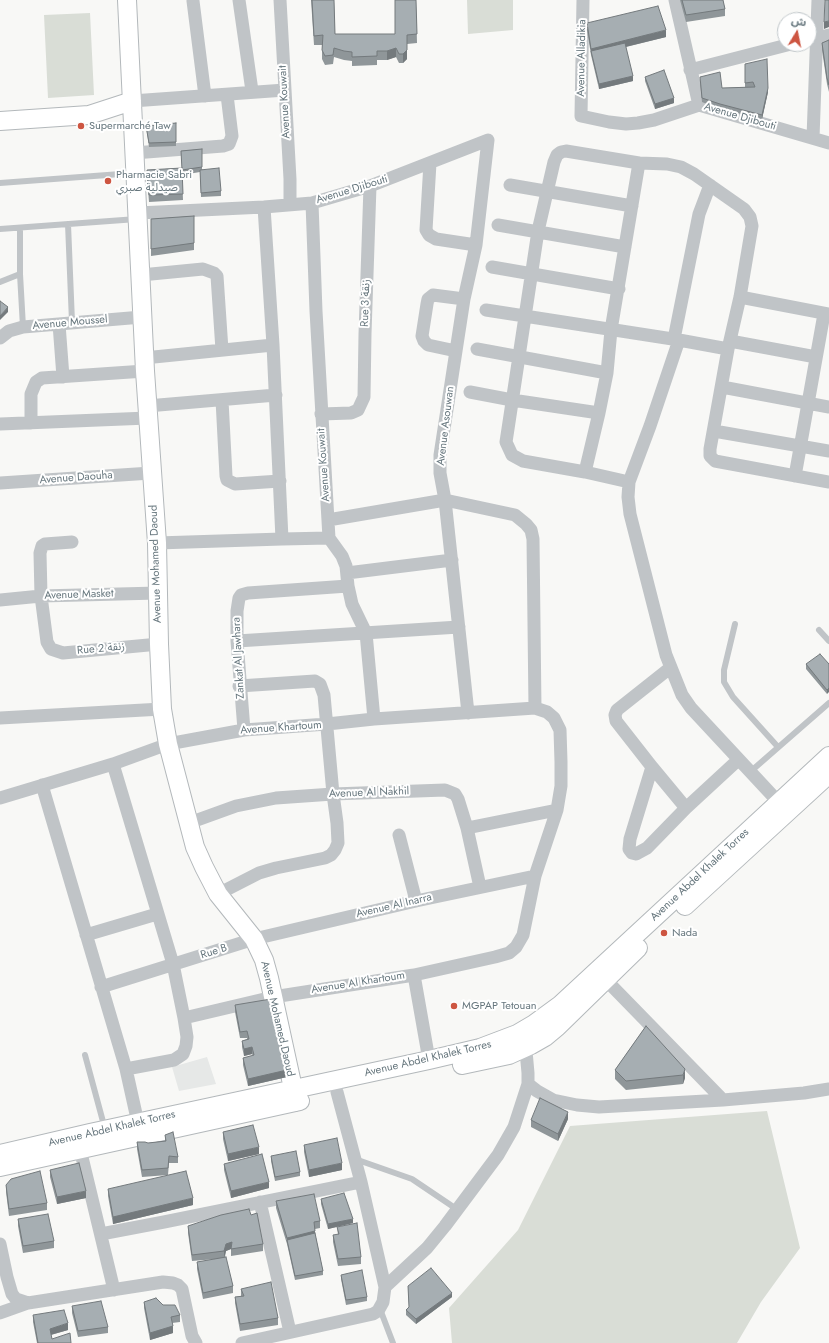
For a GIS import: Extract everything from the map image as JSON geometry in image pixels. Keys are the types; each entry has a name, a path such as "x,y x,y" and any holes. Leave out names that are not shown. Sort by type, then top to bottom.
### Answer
{"main road":[{"name":"Avenue Mohamed Daoud","path":"127,0 147,412 157,543 162,708 168,744 195,847 218,894 254,939 264,960 294,1096"},
{"path":"0,122 90,115 132,101"},
{"name":"Avenue Abdel Khalek Torres","path":"0,1167 80,1149 294,1096 499,1042 544,1037 557,1027 784,807 829,756"},
{"name":"Avenue Abdel Khalek Torres","path":"0,1154 138,1123 294,1096 337,1092 508,1055 547,1015 784,807 829,774"}],"street":[{"path":"191,0 205,96"},
{"path":"239,0 252,91"},
{"name":"Avenue Kouwait","path":"280,0 290,179 290,204"},
{"name":"Avenue Alladikia","path":"581,116 583,0"},
{"path":"675,0 699,106"},
{"path":"813,138 818,37 818,0"},
{"path":"690,70 777,48"},
{"path":"132,101 252,91 284,90"},
{"path":"134,153 223,146 228,144 232,136 227,94"},
{"name":"Avenue Djibouti","path":"581,116 626,124 638,123 654,120 699,106 829,143"},
{"name":"Avenue Djibouti","path":"138,216 312,203 370,186 488,140"},
{"name":"Avenue Asouwan","path":"468,713 445,500 440,473 440,455 464,299 476,245 488,140"},
{"path":"629,482 586,472 523,461 512,455 506,442 538,231 554,162 557,155 566,151 639,163 667,164 681,167 694,174 744,209 750,217 752,226 740,297 729,345 710,456 715,461 829,482"},
{"path":"430,163 426,230 429,235 436,239 476,245"},
{"path":"586,472 607,373 611,330 639,163"},
{"path":"510,185 632,206"},
{"path":"710,185 699,214 676,339 650,426 629,482 628,497 630,514 666,655 670,668 682,694 691,708 738,760 784,807"},
{"name":"Rue 3 زنقة","path":"321,414 351,413 358,410 364,398 364,334 370,186"},
{"name":"Avenue Kouwait","path":"312,203 321,414 329,538"},
{"path":"264,207 276,395 282,538"},
{"path":"498,225 624,247"},
{"path":"492,267 619,289"},
{"path":"140,275 203,269 214,273 217,276 222,350"},
{"path":"456,351 428,345 422,336 428,299 433,295 464,299"},
{"path":"740,297 827,314 816,356 795,476"},
{"path":"486,310 611,330 816,356"},
{"name":"Avenue Moussel","path":"0,338 9,331 23,327 142,317"},
{"path":"63,377 66,323"},
{"path":"32,423 31,394 36,382 42,378 63,377 222,350 273,346"},
{"path":"477,349 607,373"},
{"path":"722,387 829,407"},
{"path":"470,392 599,413"},
{"path":"0,424 32,423 147,412 222,400 276,395"},
{"path":"222,400 227,480 235,484 280,481"},
{"path":"714,431 829,451"},
{"name":"Avenue Daouha","path":"0,483 151,473"},
{"path":"328,520 445,500 515,515 531,530 533,539 535,708 547,712 554,718 560,730 561,786 557,810 535,876"},
{"path":"157,543 282,538 329,538 342,556 346,566 352,604 366,633 374,719"},
{"path":"41,596 40,550 45,544 72,542"},
{"path":"348,580 452,560"},
{"name":"Zankat Al Jawhara","path":"244,730 237,641 238,602 242,595 348,580"},
{"name":"Avenue Masket","path":"0,600 41,596 158,593"},
{"name":"Rue 2 زنقة","path":"41,596 47,642 51,649 63,653 159,644"},
{"path":"237,641 459,626"},
{"path":"670,668 617,710 615,715 619,727 686,808"},
{"path":"218,894 260,873 276,868 325,858 331,855 338,842 327,724 320,684 316,681 240,686"},
{"path":"0,718 162,708"},
{"name":"Avenue Khartoum","path":"0,798 113,764 168,744 244,730 535,708"},
{"path":"652,767 630,839 629,849 632,853 636,854 647,848 686,808 738,760"},
{"path":"113,764 173,964 187,1037 183,1054 174,1060 126,1069"},
{"path":"42,785 126,1069 138,1123"},
{"name":"Avenue Al Nakhil","path":"189,823 236,806 276,798 333,794 445,790 455,794 458,800 468,828 480,887"},
{"path":"468,828 557,810"},
{"path":"399,835 416,901"},
{"name":"Avenue Al Inarra","path":"254,939 416,901 535,876"},
{"name":"Avenue Al Khartoum","path":"184,1018 273,997 414,975 509,953 516,947 524,935 535,876"},
{"path":"86,935 157,914"},
{"name":"Rue B","path":"101,987 254,939"},
{"path":"414,975 428,1060"},
{"path":"606,980 723,1100"},
{"path":"385,1288 427,1248 458,1210 498,1155 514,1127 528,1084 524,1039"},
{"path":"528,1084 553,1100 577,1105 599,1107 723,1100 804,1093 829,1089"},
{"path":"242,1343 373,1314 380,1308 383,1302 385,1288 361,1182 337,1092"},
{"path":"80,1149 114,1290"},
{"path":"101,1234 361,1182"},
{"path":"260,1202 290,1332"},
{"path":"0,1244 12,1294 16,1299 28,1303"},
{"path":"0,1313 28,1303 163,1282 173,1283 182,1289 192,1336 196,1343"}],"lane":[{"path":"0,183 135,173"},
{"path":"0,229 68,224 138,216"},
{"path":"66,323 68,224"},
{"path":"20,228 20,274 23,327"},
{"path":"0,282 20,274"},
{"path":"735,624 724,670 724,682 733,697 778,747"},
{"path":"819,630 829,641"},
{"path":"750,772 829,703"},
{"path":"85,1055 106,1130"},
{"path":"355,1159 412,1179 458,1210"},
{"path":"380,1308 393,1343"}],"shaded area":[{"path":"467,0 513,0 513,30 468,34"},
{"path":"90,13 94,95 48,98 44,15"},
{"path":"207,1057 216,1084 179,1091 172,1067"},
{"path":"767,1111 800,1248 761,1302 737,1343 452,1343 449,1308 518,1230 570,1126"}],"building":[{"path":"312,0 334,0 335,34 395,34 395,0 416,0 417,34 407,35 407,50 403,54 399,54 396,48 387,51 377,51 377,56 352,57 352,52 334,48 333,55 325,56 322,50 323,35 314,36"},
{"path":"682,0 723,0 725,9 686,15"},
{"path":"825,0 829,0 829,21 824,22"},
{"path":"658,6 666,30 591,49 587,23"},
{"path":"829,40 829,85 822,43"},
{"path":"625,43 633,76 599,84 591,51"},
{"path":"767,59 768,88 762,115 702,98 700,77 720,72 722,88 755,87 753,82 745,83 745,64"},
{"path":"664,70 674,98 655,104 645,77"},
{"path":"176,123 176,142 149,143 146,126"},
{"path":"202,149 202,167 182,170 181,151"},
{"path":"182,168 183,194 149,195 147,170"},
{"path":"219,168 221,191 201,193 200,170"},
{"path":"194,216 194,243 151,249 151,219"},
{"path":"0,301 8,307 0,316"},
{"path":"820,654 829,664 829,688 827,690 806,664"},
{"path":"271,999 287,1070 248,1079 243,1058 254,1055 252,1047 244,1049 242,1041 249,1039 247,1031 240,1032 235,1005"},
{"path":"646,1026 685,1069 683,1075 626,1081 615,1070"},
{"path":"540,1098 568,1112 558,1134 531,1120"},
{"path":"253,1125 259,1147 228,1154 223,1132"},
{"path":"173,1132 178,1157 169,1156 168,1168 142,1170 137,1142 148,1143 166,1141 165,1135"},
{"path":"337,1138 342,1163 309,1170 304,1145"},
{"path":"296,1151 300,1172 275,1177 271,1156"},
{"path":"262,1154 269,1182 231,1191 224,1164"},
{"path":"79,1163 86,1191 57,1197 50,1170"},
{"path":"40,1171 47,1203 9,1209 6,1185 11,1179"},
{"path":"186,1171 193,1198 113,1217 108,1189"},
{"path":"344,1193 353,1219 328,1224 321,1199"},
{"path":"314,1194 320,1221 314,1222 315,1231 287,1238 276,1201"},
{"path":"249,1209 251,1215 257,1213 263,1244 231,1249 232,1242 226,1244 224,1251 192,1255 188,1226 221,1215"},
{"path":"48,1214 54,1241 23,1246 18,1219"},
{"path":"357,1223 361,1257 338,1259 333,1235 339,1234 337,1227"},
{"path":"315,1233 323,1271 295,1276 287,1240"},
{"path":"226,1257 233,1286 203,1293 197,1262"},
{"path":"431,1268 452,1293 416,1319 406,1310 409,1307 408,1286"},
{"path":"362,1270 367,1297 346,1300 341,1275"},
{"path":"271,1282 278,1318 240,1324 235,1297 244,1296 241,1289"},
{"path":"156,1298 163,1305 175,1305 180,1315 171,1317 173,1326 150,1333 144,1302"},
{"path":"101,1301 108,1327 78,1331 72,1306"},
{"path":"64,1310 68,1323 50,1329 52,1339 70,1333 71,1343 38,1343 33,1315"}],"place":[{"name":"Supermarché Taw","path":"81,126"},
{"name":"Pharmacie Sabri صيدلية صبري","path":"108,181"},
{"name":"Nada","path":"664,933"},
{"name":"MGPAP Tetouan","path":"454,1006"}]}
